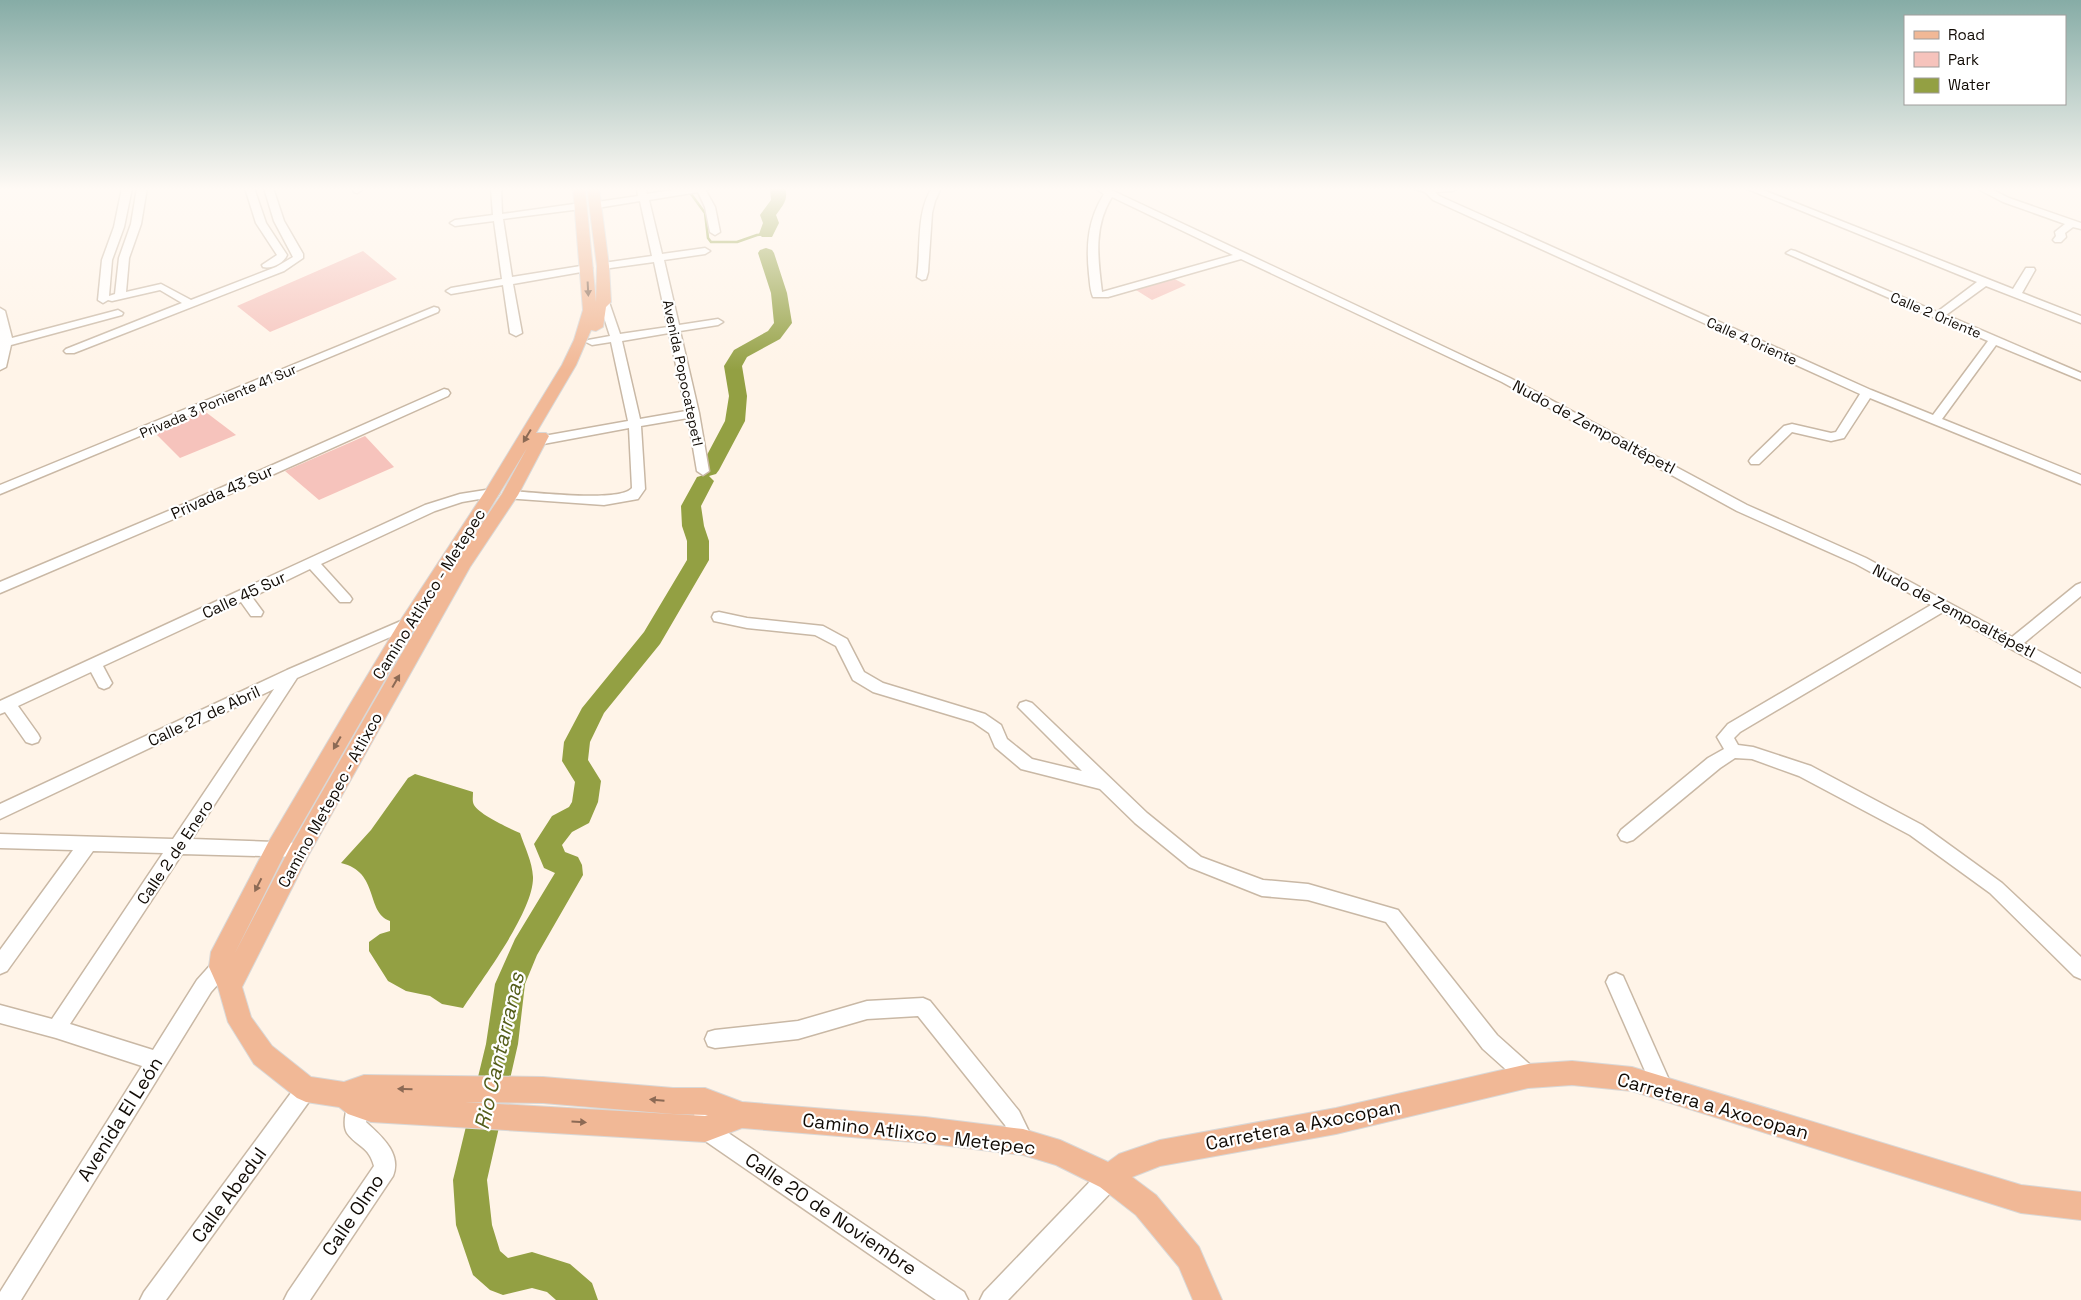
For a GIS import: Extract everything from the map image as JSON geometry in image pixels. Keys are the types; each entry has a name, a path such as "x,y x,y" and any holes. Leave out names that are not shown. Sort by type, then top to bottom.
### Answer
{"main road":[{"name":"Camino Atlixco - Metepec","path":"585,249 590,310 581,340 506,495 408,623 276,849 223,952 225,976 240,1022 263,1056 306,1089 355,1096 447,1089 543,1090 673,1101 705,1101 742,1115 925,1130 1023,1142 1060,1153 1110,1177 1146,1205 1189,1257 1208,1300"},
{"name":"Camino Metepec - Atlixco","path":"225,976 247,955 300,850 462,565 571,388 592,342 600,306 604,302 600,249"},
{"path":"356,711 378,712"},
{"name":"Carretera a Axocopan","path":"1110,1177 1128,1163 1160,1153 1336,1121 1528,1076 1572,1072 1632,1079 2021,1199 2081,1206"},
{"name":"Camino Atlixco - Metepec","path":"355,1096 371,1109 705,1129 742,1115"}],"street":[{"path":"103,300 106,260 111,249"},
{"path":"120,296 124,258 127,249"},
{"path":"70,351 135,326 281,258 282,255 278,249"},
{"path":"103,300 161,287 188,302 280,269 298,258 295,249"},
{"path":"502,249 516,333"},
{"name":"Avenida Popocatepetl","path":"656,249 693,413 703,471"},
{"path":"922,277 925,249"},
{"path":"1093,249 1097,294 1104,296 1240,256"},
{"name":"Nudo de Zempoaltépetl","path":"1225,249 1506,380 1742,508 1862,561 2081,680"},
{"name":"Calle 4 Oriente","path":"1548,249 1866,393 2081,480"},
{"path":"1901,249 2081,320"},
{"path":"603,266 705,251"},
{"name":"Calle 2 Oriente","path":"1791,253 2081,377"},
{"path":"451,290 587,268"},
{"path":"2016,294 2030,270"},
{"path":"1938,316 1984,282"},
{"path":"103,300 135,326"},
{"name":"Calle 45 Sur","path":"4,706 450,500 474,494 604,501 633,496 639,489 635,423 616,338 604,302"},
{"name":"Privada 3 Poniente 41 Sur","path":"0,490 434,310"},
{"path":"0,311 6,340 0,367"},
{"path":"6,340 116,311"},
{"path":"592,342 718,322"},
{"path":"1935,421 1994,340"},
{"path":"1755,461 1792,428 1831,437 1840,435 1866,393"},
{"name":"Privada 43 Sur","path":"0,588 178,512 444,394"},
{"path":"538,441 693,413"},
{"path":"312,563 344,599"},
{"path":"2014,643 2081,588"},
{"path":"243,595 256,612"},
{"path":"1733,751 1725,737 1734,728 1943,604"},
{"path":"719,617 747,623 818,630 842,643 858,676 878,688 979,718 995,729 1001,743 1027,764 1103,783"},
{"name":"Calle 27 de Abril","path":"0,812 292,674 408,623"},
{"path":"94,663 104,682"},
{"name":"Calle 2 de Enero","path":"56,1029 292,674"},
{"path":"4,706 32,738"},
{"path":"1026,708 1141,818 1195,862 1262,888 1308,892 1392,916 1490,1042 1528,1076"},
{"path":"1627,835 1714,763 1733,751 1753,753 1805,771 1916,830 1996,888 2081,970"},
{"path":"0,841 178,848 300,850"},
{"path":"0,965 88,844"},
{"name":"Avenida El León","path":"8,1300 204,986 225,976"},
{"path":"1616,982 1663,1088"},
{"path":"715,1039 798,1030 867,1010 923,1007 1012,1118 1023,1142"},
{"path":"0,1014 56,1029 156,1061"},
{"name":"Calle Abedul","path":"152,1300 306,1089"},
{"name":"Calle Olmo","path":"296,1300 385,1168 380,1149 355,1126 355,1096"},
{"path":"705,1101 705,1129"},
{"name":"Calle 20 de Noviembre","path":"705,1129 956,1300"},
{"path":"992,1300 1110,1177"}],"green space":[{"path":"363,251 397,279 270,332 237,306"},
{"path":"1169,276 1186,285 1152,300 1136,290"},
{"path":"203,410 236,435 180,458 153,431"},
{"path":"365,436 394,467 319,500 285,471"}],"water":[{"path":"415,774 473,792 473,802 477,809 495,821 520,833 531,865 533,877 531,891 525,908 506,944 463,1008 442,1004 430,996 406,991 388,981 369,951 369,942 380,934 390,931 390,921 382,916 377,909 362,875 353,868 341,863 371,830 408,778"}],"waterway":[{"name":"Rio Cantarranas","path":"709,470 735,421 738,396 733,366 740,354 774,335 783,323 779,293 766,253"},
{"name":"Rio Cantarranas","path":"580,1300 579,1296 557,1277 532,1270 503,1277 486,1262 474,1225 470,1180 502,1044 510,984 525,948 569,875 568,865 554,860 548,844 562,824 579,815 585,802 588,781 575,761 577,742 594,708 652,638 698,560 698,541 693,526 691,506 704,481"}]}
